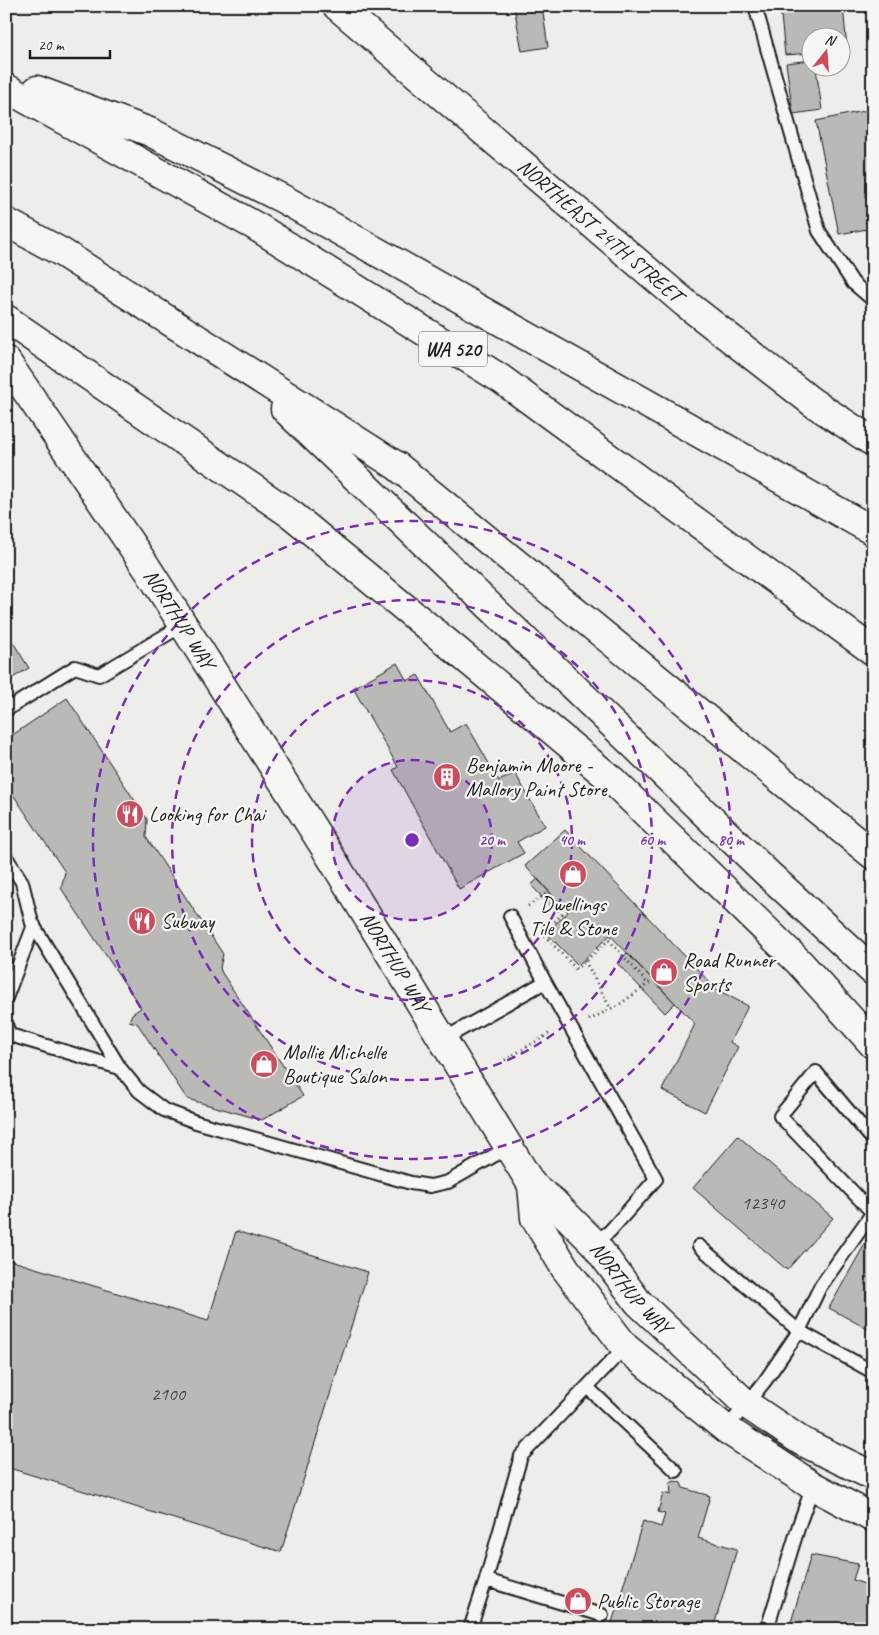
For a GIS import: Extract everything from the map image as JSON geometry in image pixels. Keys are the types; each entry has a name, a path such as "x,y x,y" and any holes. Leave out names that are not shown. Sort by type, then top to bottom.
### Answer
{"main road":[{"name":"NORTHEAST 24TH STREET","path":"337,6 685,302 812,402 873,442"},
{"path":"6,78 150,132 285,200 873,531"},
{"name":"WA 520","path":"6,88 257,227 501,380 873,651"},
{"path":"6,222 61,252 397,466 873,855"},
{"path":"6,319 292,515 613,781 799,962 873,1044"},
{"name":"NORTHUP WAY","path":"6,361 147,568 324,846 507,1148 532,1185 552,1201 594,1243 638,1302 746,1404 801,1441 873,1476"},
{"path":"242,368 768,874 873,970"},
{"path":"532,1185 535,1218 565,1268 625,1347 726,1429 814,1486 873,1518"}],"lane":[{"path":"754,6 819,231 853,283 873,300"},
{"path":"6,710 75,667 99,675 183,625"},
{"path":"6,857 22,882 34,926 120,1068 138,1091 164,1110 196,1122 411,1183 430,1186 448,1182 507,1148"},
{"path":"510,916 656,1179 610,1231 594,1243"},
{"path":"6,998 34,926"},
{"path":"442,1040 545,982"},
{"path":"6,1025 10,1035 120,1068"},
{"path":"726,1429 765,1381 799,1331 820,1287 872,1212 780,1116 816,1072 873,1140"},
{"path":"699,1246 799,1331 873,1372"},
{"path":"470,1629 521,1456 625,1347"},
{"path":"587,1388 676,1471"},
{"path":"767,1629 800,1522 814,1486"},
{"path":"486,1580 602,1615"}],"path":[{"path":"540,899 549,892"},
{"path":"545,895 562,914 543,934 576,969 609,940 648,984"},
{"path":"585,961 611,1009"},
{"path":"596,1017 653,980"},
{"path":"505,1060 553,1031"}],"building":[{"path":"514,6 542,6 548,47 522,51"},
{"path":"780,6 843,6 845,28 802,28 802,54 785,55"},
{"path":"802,61 802,78 817,78 822,110 793,114 786,63"},
{"path":"873,109 873,228 839,234 816,121"},
{"path":"6,631 29,668 6,682"},
{"name":"Benjamin Moore - Mallory Paint Store","path":"397,663 407,681 418,675 450,732 466,723 499,781 515,773 545,826 517,842 524,853 459,889 393,770 398,767 353,688"},
{"name":"Subway","path":"67,698 147,819 146,837 223,954 220,968 222,973 303,1096 262,1120 187,1099 137,1023 129,1021 132,1014 141,1008 61,888 65,872 6,784 6,733 11,736"},
{"path":"565,830 716,989 748,1006 730,1042 738,1047 705,1112 662,1090 695,1024 610,935 578,965 546,933 568,912 525,866"},
{"path":"538,879 561,905 555,911 531,885"},
{"path":"627,953 675,1003 665,1013 617,963"},
{"path":"738,1136 833,1218 787,1270 693,1188"},
{"path":"236,1231 368,1272 281,1552 6,1467 6,1259 208,1321"},
{"path":"871,1233 873,1234 873,1332 829,1308"},
{"path":"675,1481 681,1483 683,1488 710,1496 698,1538 737,1549 713,1629 610,1629 643,1521 661,1527 665,1514 658,1512 663,1493 671,1495 670,1483"},
{"path":"811,1555 858,1564 853,1580 873,1587 873,1629 789,1629"}],"place":[{"name":"Benjamin Moore - Mallory Paint Store","path":"447,777"},
{"name":"Looking for Chai","path":"130,814"},
{"name":"Dwellings Tile & Stone","path":"573,874"},
{"name":"Subway","path":"142,921"},
{"name":"Road Runner Sports","path":"664,972"},
{"name":"Mollie Michelle Boutique Salon","path":"264,1064"},
{"name":"Public Storage","path":"578,1601"}]}
